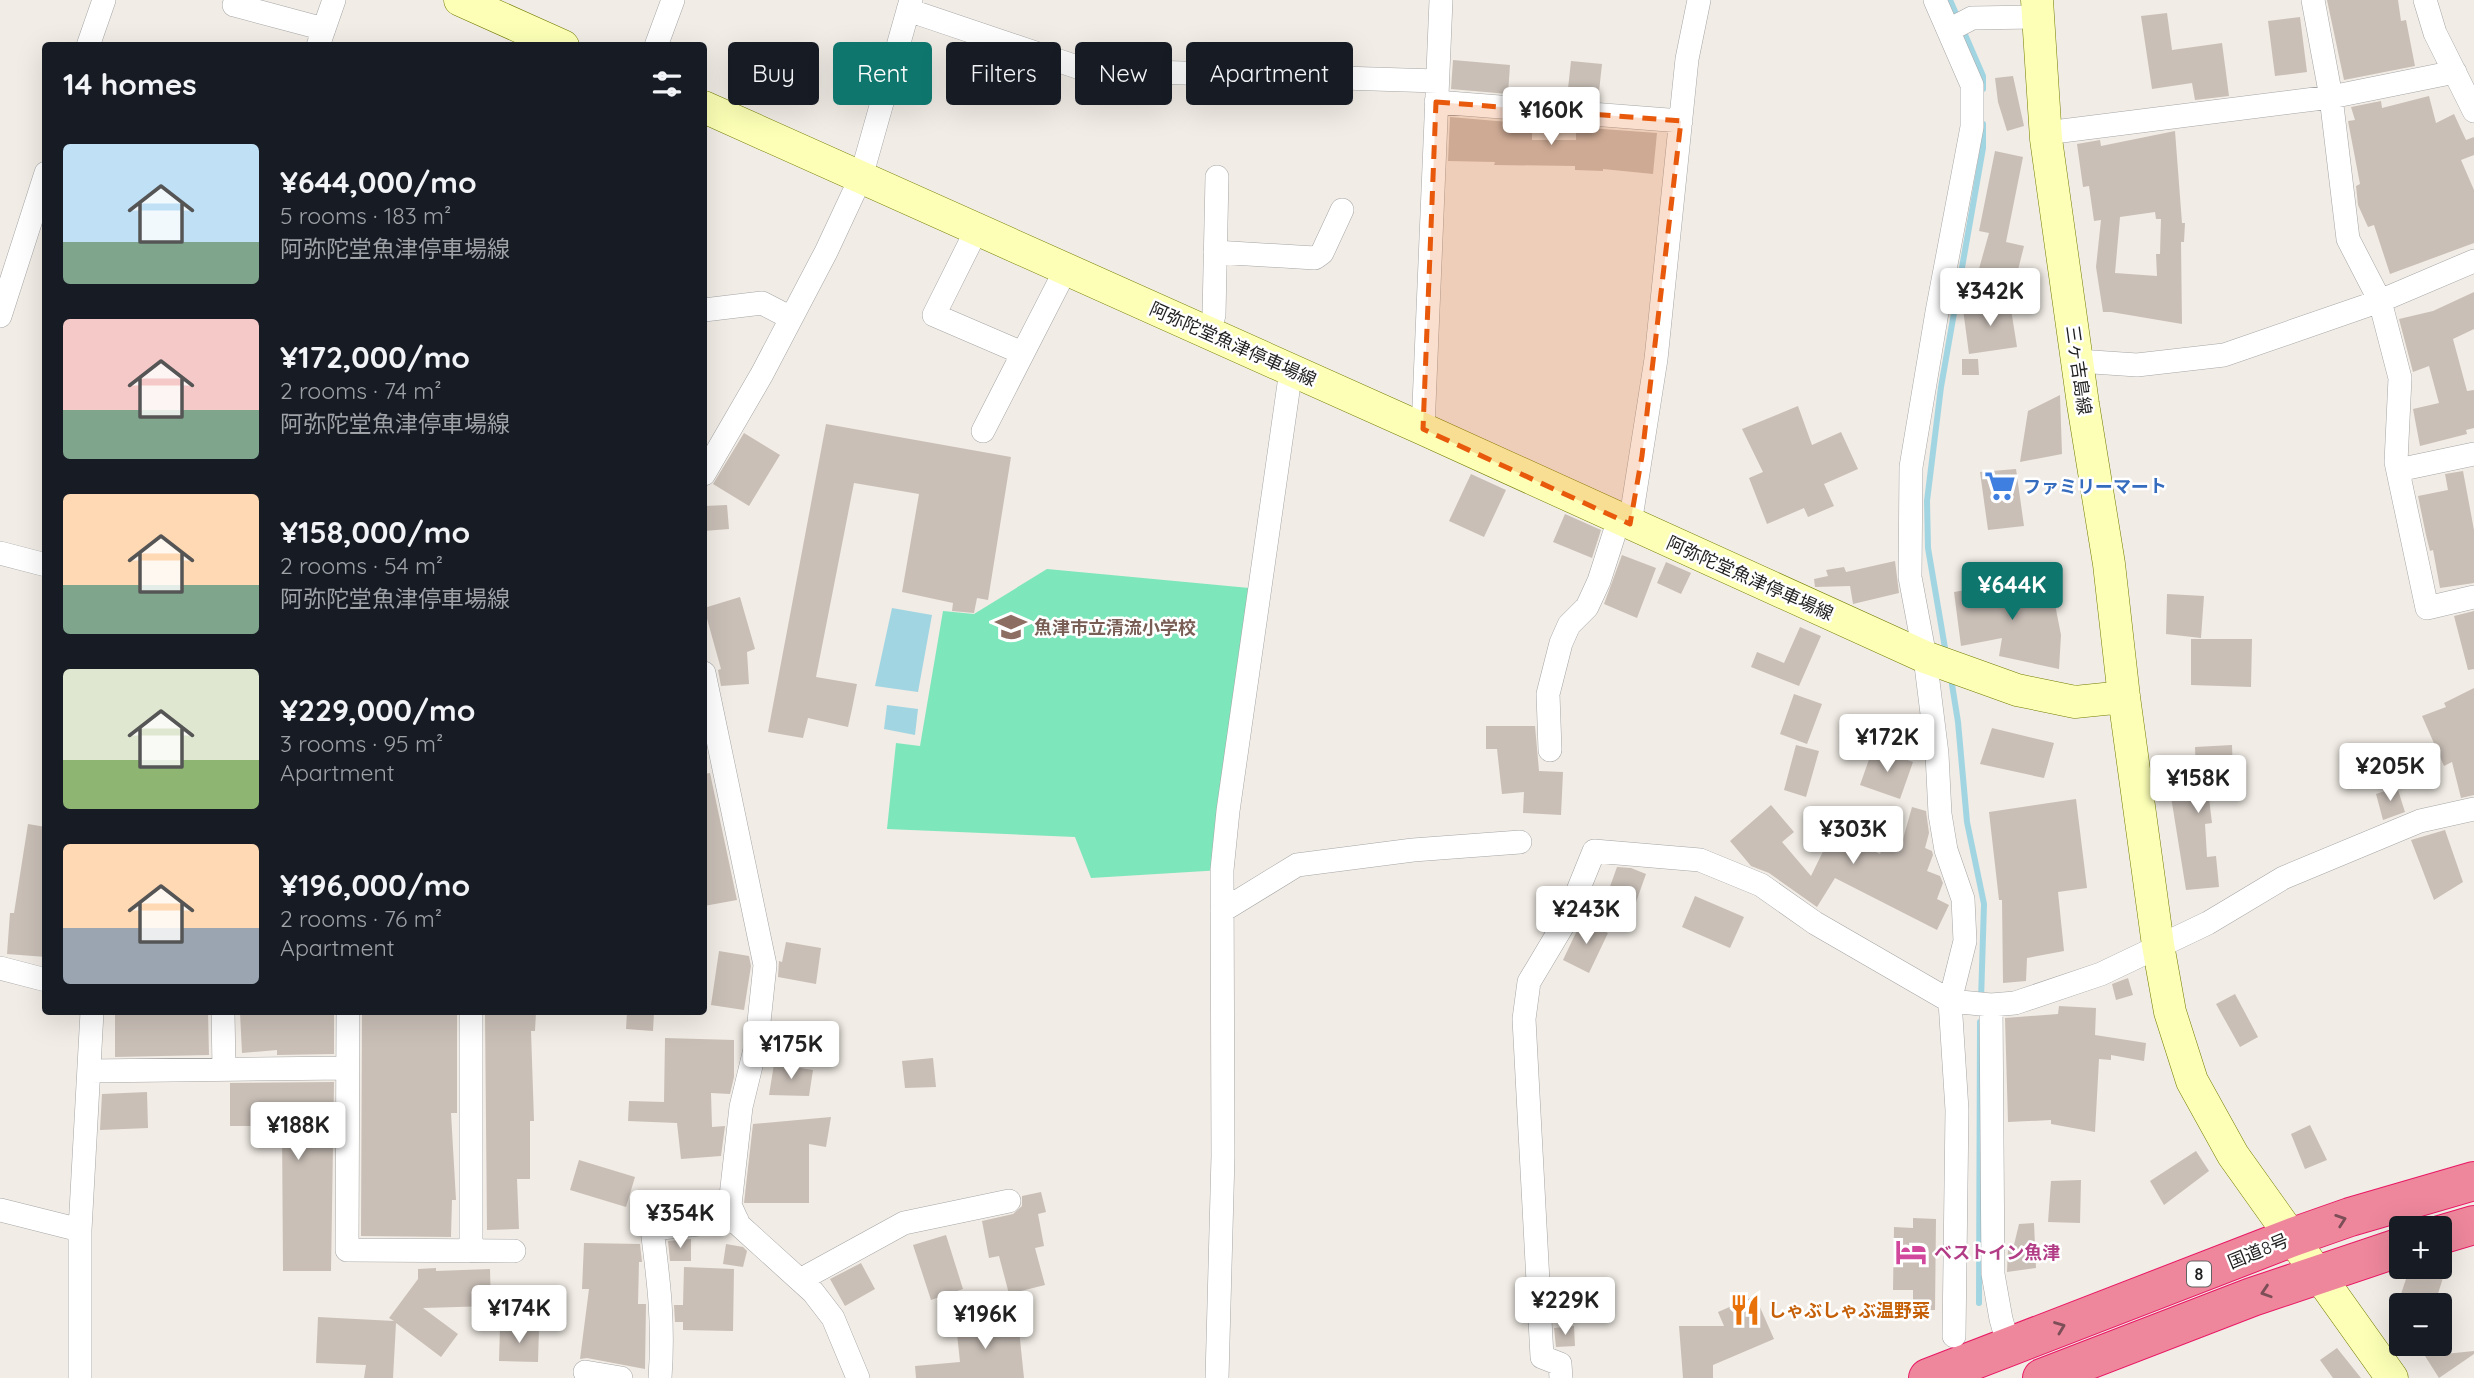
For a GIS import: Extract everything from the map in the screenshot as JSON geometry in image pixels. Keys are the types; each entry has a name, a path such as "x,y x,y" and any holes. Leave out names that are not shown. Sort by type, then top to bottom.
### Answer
{"highway":[{"name":"国道8号","path":"1928,1378 2293,1237 2350,1217 2474,1181"},
{"path":"2452,1231 2474,1225"},
{"name":"8","path":"2042,1378 2252,1297 2389,1251"}],"main road":[{"path":"460,0 549,42"},
{"name":"三ヶ吉島線","path":"2037,9 2046,133 2109,564 2124,697"},
{"name":"阿弥陀堂魚津停車場線","path":"707,108 1925,657 2017,690 2075,702 2124,697"},
{"path":"2124,697 2158,945 2170,1012 2192,1081 2233,1155 2392,1378"}],"street":[{"path":"89,42 104,0"},
{"path":"236,0 234,5 321,37 334,0"},
{"path":"657,42 673,0"},
{"path":"1423,429 1441,0"},
{"path":"1549,750 1548,694 1561,643 1569,625 1587,607 1625,522 1642,456 1656,359 1687,60 1699,0"},
{"path":"1935,0 1972,85 1972,127 1911,467 1910,577 1925,657 1937,754 1940,814 1946,850 1963,900 1965,941 1950,1001 1957,1111 1954,1336"},
{"path":"2314,0 2331,97 2348,239 2379,301 2400,377 2396,461 2427,608 2474,597"},
{"path":"2425,0 2435,33 2474,111"},
{"path":"707,469 791,318 861,177 909,5 1086,71 1436,91 1681,121"},
{"path":"1949,30 1972,18 2037,9"},
{"path":"2046,133 2331,97 2455,72"},
{"path":"1208,333 1214,315 1217,177"},
{"path":"0,316 9,252 42,182"},
{"path":"1215,252 1315,258 1322,253 1342,210"},
{"path":"977,229 934,315 1013,349"},
{"path":"2078,361 2137,365 2224,355 2379,301 2474,261"},
{"path":"983,431 1066,269"},
{"path":"707,310 762,303 791,318"},
{"path":"1217,1378 1223,1156 1222,870 1228,811 1291,370"},
{"path":"2398,470 2474,454"},
{"path":"0,552 42,564"},
{"path":"707,687 765,965 757,1041 741,1107 730,1205 739,1225 813,1292 833,1318 858,1378"},
{"path":"1561,1378 1560,1364 1542,1368 1524,1019 1529,982 1566,920 1594,851 1700,860 1761,886 1815,923 1950,1001 2015,1003 2101,974 2208,923 2283,878 2420,821 2474,809"},
{"path":"1222,911 1297,864 1413,850 1520,842"},
{"path":"0,968 42,979"},
{"path":"1991,1004 1993,1274 2009,1347"},
{"path":"80,1378 80,1230 92,1015"},
{"path":"223,1015 224,1069"},
{"path":"348,1015 347,1250 514,1251"},
{"path":"471,1015 471,1251"},
{"path":"90,1071 347,1068"},
{"path":"800,1280 904,1223 1009,1201"},
{"path":"0,1210 80,1230"},
{"path":"660,1378 662,1306 652,1229 737,1220"},
{"path":"584,1372 621,1378"}],"highlighted area":[{"path":"1436,102 1681,121 1642,456 1630,524 1423,429"}],"green space":[{"path":"1047,569 1260,589 1222,870 1091,878 1075,837 887,829 896,743 920,746 943,611 974,614"}],"water":[{"path":"892,608 932,615 918,692 875,686"},
{"path":"887,705 918,709 915,735 884,729"}],"building":[{"path":"2327,0 2398,0 2401,21 2406,20 2415,66 2344,80"},
{"path":"2167,13 2172,50 2222,43 2229,96 2195,100 2192,83 2152,89 2141,16"},
{"path":"2300,17 2307,72 2275,76 2268,21"},
{"path":"1453,60 1510,65 1508,94 1451,89"},
{"path":"1571,61 1602,64 1598,101 1567,98"},
{"path":"2013,76 2024,126 2007,131 1998,102 1995,78"},
{"path":"2429,96 2436,123 2454,114 2466,140 2474,137 2474,155 2461,160 2474,190 2474,243 2390,274 2374,225 2368,227 2358,205 2356,186 2360,184 2348,121 2355,120 2351,107 2381,101 2382,108"},
{"path":"1450,117 1532,124 1532,140 1576,140 1576,127 1657,133 1653,174 1603,169 1575,170 1575,166 1494,165 1495,162 1448,161"},
{"path":"2175,131 2182,223 2185,223 2184,242 2181,242 2182,324 2103,312 2096,267 2101,220 2094,221 2089,186 2083,187 2077,144 2100,140 2101,146","holes":["2155,212 2156,219 2161,219 2160,254 2156,254 2157,276 2115,273 2120,217"]},
{"path":"1995,151 2023,157 2006,242 2024,246 2014,286 1977,276 1989,233 1979,231"},
{"path":"2474,292 2474,329 2453,339 2467,391 2474,390 2474,428 2466,430 2467,434 2420,446 2413,409 2439,403 2429,366 2413,372 2399,319 2433,311"},
{"path":"2010,303 2017,347 1969,354 1963,309"},
{"path":"1962,359 1978,359 1979,375 1962,375"},
{"path":"2060,395 2062,454 2020,462 2028,411"},
{"path":"1798,406 1812,445 1841,432 1858,469 1824,484 1834,506 1808,517 1804,508 1767,524 1749,478 1763,472 1742,429"},
{"path":"826,424 1011,457 988,600 977,598 974,613 952,611 953,603 902,592 919,494 854,483 816,677 857,684 848,727 808,718 803,738 768,732"},
{"path":"744,433 780,455 749,506 713,484"},
{"path":"2016,469 2024,526 1988,530 1980,472"},
{"path":"2463,471 2474,530 2474,583 2440,588 2418,496 2448,490 2445,474"},
{"path":"1471,474 1506,490 1484,537 1449,521"},
{"path":"727,505 729,529 707,531 707,506"},
{"path":"1565,514 1601,530 1592,558 1553,542"},
{"path":"1622,555 1656,568 1637,618 1604,604"},
{"path":"1895,561 1899,593 1853,604 1850,586 1815,587 1814,579 1828,576 1826,570 1844,567 1846,572"},
{"path":"1666,562 1691,573 1681,594 1657,583"},
{"path":"1994,585 2052,589 2061,635 2059,669 1999,656 2002,638 1961,646 1954,592"},
{"path":"2167,594 2204,596 2201,638 2166,634"},
{"path":"740,597 755,649 747,652 749,684 721,686 718,670 721,669 707,619 707,607"},
{"path":"2474,611 2474,669 2468,670 2454,616"},
{"path":"1800,627 1821,636 1799,686 1751,667 1757,652 1784,663"},
{"path":"2191,639 2252,639 2251,687 2191,685"},
{"path":"2474,688 2474,795 2461,798 2452,762 2444,766 2422,716 2446,707 2444,703"},
{"path":"1794,694 1822,704 1807,744 1780,734"},
{"path":"1486,726 1535,726 1539,771 1563,772 1561,815 1523,813 1524,792 1502,794 1497,749 1486,749"},
{"path":"1992,728 2054,743 2044,778 1980,764"},
{"path":"1796,745 1819,751 1806,797 1784,790"},
{"path":"2232,745 2233,773 2206,774 2212,823 2205,824 2207,857 2216,856 2219,887 2186,890 2168,778 2196,774 2195,747"},
{"path":"1873,748 1913,762 1900,799 1860,785"},
{"path":"710,773 737,900 707,905 707,774"},
{"path":"2397,787 2405,812 2383,820 2376,794"},
{"path":"2076,799 2087,888 2058,892 2064,951 2027,958 2026,981 2003,983 2002,900 1999,900 1989,812"},
{"path":"1771,805 1794,832 1782,842 1811,876 1833,831 1880,854 1888,834 1903,839 1912,807 1926,811 1929,833 1925,848 1932,851 1933,855 1927,871 1940,876 1943,883 1937,899 1949,905 1937,930 1835,878 1817,907 1769,873 1751,866 1730,841"},
{"path":"28,824 42,826 42,957 7,954 10,913 14,913"},
{"path":"2445,830 2463,882 2434,900 2411,840"},
{"path":"1617,867 1631,868 1646,874 1635,905 1607,895"},
{"path":"1695,896 1744,917 1730,948 1682,927"},
{"path":"1582,920 1608,933 1589,973 1563,960"},
{"path":"786,942 821,948 816,984 778,977 779,961 782,962"},
{"path":"719,951 749,956 751,966 744,1010 711,1005"},
{"path":"2128,978 2133,995 2116,1000 2112,984"},
{"path":"2235,994 2258,1037 2240,1047 2216,1004"},
{"path":"2059,1006 2096,1008 2095,1035 2146,1043 2144,1061 2111,1055 2111,1060 2099,1059 2095,1132 2051,1124 2051,1120 2008,1122 2005,1018 2058,1014"},
{"path":"115,1015 208,1015 209,1055 115,1057"},
{"path":"240,1015 334,1015 334,1054 277,1055 277,1050 242,1053"},
{"path":"362,1015 457,1015 457,1113 451,1113 456,1200 452,1200 451,1237 361,1236"},
{"path":"485,1015 536,1015 535,1031 531,1031 534,1121 530,1121 530,1179 517,1179 519,1229 487,1230"},
{"path":"627,1015 654,1015 653,1031 626,1029"},
{"path":"665,1038 734,1040 734,1077 730,1094 711,1093 712,1127 725,1126 721,1156 681,1159 677,1123 628,1121 629,1101 664,1102"},
{"path":"933,1058 936,1087 905,1088 902,1061"},
{"path":"774,1064 813,1070 809,1096 769,1095"},
{"path":"334,1082 331,1271 283,1271 282,1126 230,1126 230,1083"},
{"path":"147,1092 148,1128 100,1130 102,1094"},
{"path":"831,1117 826,1147 809,1144 809,1203 744,1203 753,1124"},
{"path":"2310,1125 2327,1160 2305,1169 2291,1134"},
{"path":"2196,1151 2209,1171 2164,1205 2150,1181"},
{"path":"579,1160 635,1177 626,1207 570,1190"},
{"path":"2081,1180 2080,1223 2048,1222 2051,1181"},
{"path":"1041,1192 1046,1212 1038,1214 1044,1246 1035,1248 1045,1285 1009,1294 999,1256 989,1258 982,1221 1013,1214 1022,1206 1022,1196"},
{"path":"1913,1218 1936,1219 1935,1310 1913,1310 1913,1290 1893,1290 1894,1227 1913,1228"},
{"path":"2034,1223 2036,1268 2007,1272 2008,1249 2013,1249 2019,1224"},
{"path":"946,1235 963,1289 931,1300 913,1245"},
{"path":"691,1239 691,1261 670,1261 668,1241"},
{"path":"584,1243 640,1244 642,1262 639,1262 638,1304 646,1304 645,1369 580,1359 589,1289 582,1289"},
{"path":"726,1244 743,1247 747,1251 743,1267 723,1264"},
{"path":"861,1263 875,1289 845,1306 830,1279"},
{"path":"684,1267 734,1269 733,1331 683,1330 683,1322 675,1322 674,1305 683,1305"},
{"path":"436,1268 436,1271 490,1269 491,1306 423,1308 458,1334 441,1357 396,1323 393,1378 364,1378 366,1365 316,1363 318,1317 394,1321 389,1318 418,1279 418,1269"},
{"path":"2406,1279 2443,1279 2438,1293 2401,1293"},
{"path":"1755,1296 1774,1339 1713,1365 1713,1378 1683,1378 1679,1326 1724,1326 1718,1312"},
{"path":"1016,1301 1024,1378 916,1378 915,1366 960,1362 957,1334 994,1330 991,1303"},
{"path":"1574,1326 1575,1346 1556,1347 1554,1328"},
{"path":"500,1327 539,1328 538,1362 499,1361"},
{"path":"2337,1348 2361,1378 2333,1378 2320,1360"},
{"path":"2474,1351 2474,1354 2439,1378 2425,1356 2452,1356 2452,1353"}],"waterway":[{"path":"1950,0 1983,76 1983,89"},
{"path":"1946,654 1928,548 1927,501 1941,387 1983,148 1983,124"},
{"path":"1951,678 1967,822 1984,904 1981,1000"},
{"path":"1979,1303 1980,1022"}],"place":[{"name":"ファミリーマート","path":"2000,486"},
{"name":"魚津市立清流小学校","path":"1011,627"},
{"name":"ベストイン魚津","path":"1911,1252"},
{"name":"しゃぶしゃぶ温野菜","path":"1745,1310"}]}
